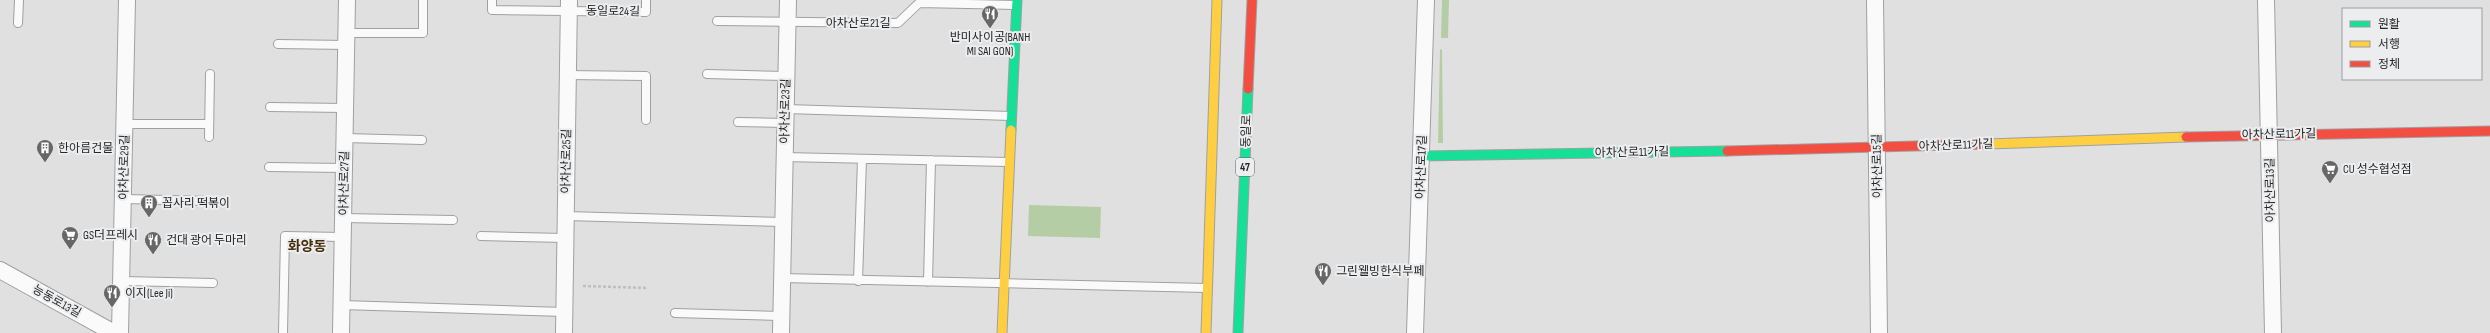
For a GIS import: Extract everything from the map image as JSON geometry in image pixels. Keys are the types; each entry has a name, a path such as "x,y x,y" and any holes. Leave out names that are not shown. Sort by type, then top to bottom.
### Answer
{"street":[{"name":"아차산로29길","path":"120,333 127,0"},
{"name":"아차산로27길","path":"341,333 347,0"},
{"name":"아차산로23길","path":"781,333 788,0"},
{"path":"1206,333 1217,0"},
{"name":"동일로","path":"1238,333 1252,0"},
{"name":"아차산로17길","path":"1415,333 1426,0"},
{"name":"아차산로15길","path":"1875,0 1879,333"},
{"name":"아차산로13길","path":"2266,0 2273,333"},
{"name":"아차산로21길","path":"1002,333 1017,3"},
{"name":"아차산로25길","path":"564,333 569,5"},
{"name":"아차산로11가길","path":"1421,156 1877,148 2269,134 2490,131"},
{"name":"능동로13길","path":"0,270 114,333"}],"lane":[{"path":"18,23 19,0"},
{"path":"278,44 423,33 423,0"},
{"path":"492,0 492,10 569,5"},
{"name":"동일로24길","path":"569,5 646,12 646,0"},
{"name":"아차산로21길","path":"717,21 898,23 919,3 1017,3"},
{"path":"209,138 210,74"},
{"path":"707,74 786,76"},
{"path":"568,75 646,76 646,120"},
{"path":"270,107 345,108"},
{"path":"738,122 785,116 1011,116"},
{"path":"125,124 209,124"},
{"path":"345,138 422,140"},
{"path":"784,157 1009,162"},
{"path":"858,280 862,159"},
{"path":"928,282 931,160"},
{"path":"269,167 344,168"},
{"path":"124,199 210,201"},
{"path":"566,216 783,222"},
{"path":"343,218 453,220"},
{"path":"282,333 285,236 343,237"},
{"path":"481,236 565,238"},
{"path":"782,278 1208,288"},
{"path":"122,281 213,283"},
{"path":"342,305 564,312"},
{"path":"675,313 781,316"}],"path":[{"path":"565,285 648,288"}],"green space":[{"path":"1442,0 1449,0 1448,38 1441,38"},
{"path":"1440,49 1442,50 1443,143 1438,143"},
{"path":"1029,205 1101,207 1100,238 1028,236"}],"traffic: fast":[{"path":"1011,130 1017,0"},
{"path":"1238,333 1248,89"},
{"path":"1421,156 1727,151"}],"traffic: slow":[{"path":"1206,333 1217,0"},
{"path":"1002,333 1011,130"},
{"path":"1988,144 2186,137"}],"traffic: jam":[{"path":"1248,89 1252,0"},
{"path":"2186,137 2490,131"},
{"path":"1727,151 1988,144"}],"place":[{"name":"반미사이공(BANH MI SAI GON)","path":"990,29"},
{"name":"한아름건물","path":"45,163"},
{"name":"CU 성수협성점","path":"2330,184"},
{"name":"꼽사리 떡볶이","path":"149,218"},
{"name":"GS더프레시","path":"70,250"},
{"name":"건대 광어 두마리","path":"153,255"},
{"name":"그린웰빙한식부페","path":"1323,286"},
{"name":"이지(Lee Ji)","path":"112,308"}],"district":[{"name":"화양동","path":"307,246"}]}
